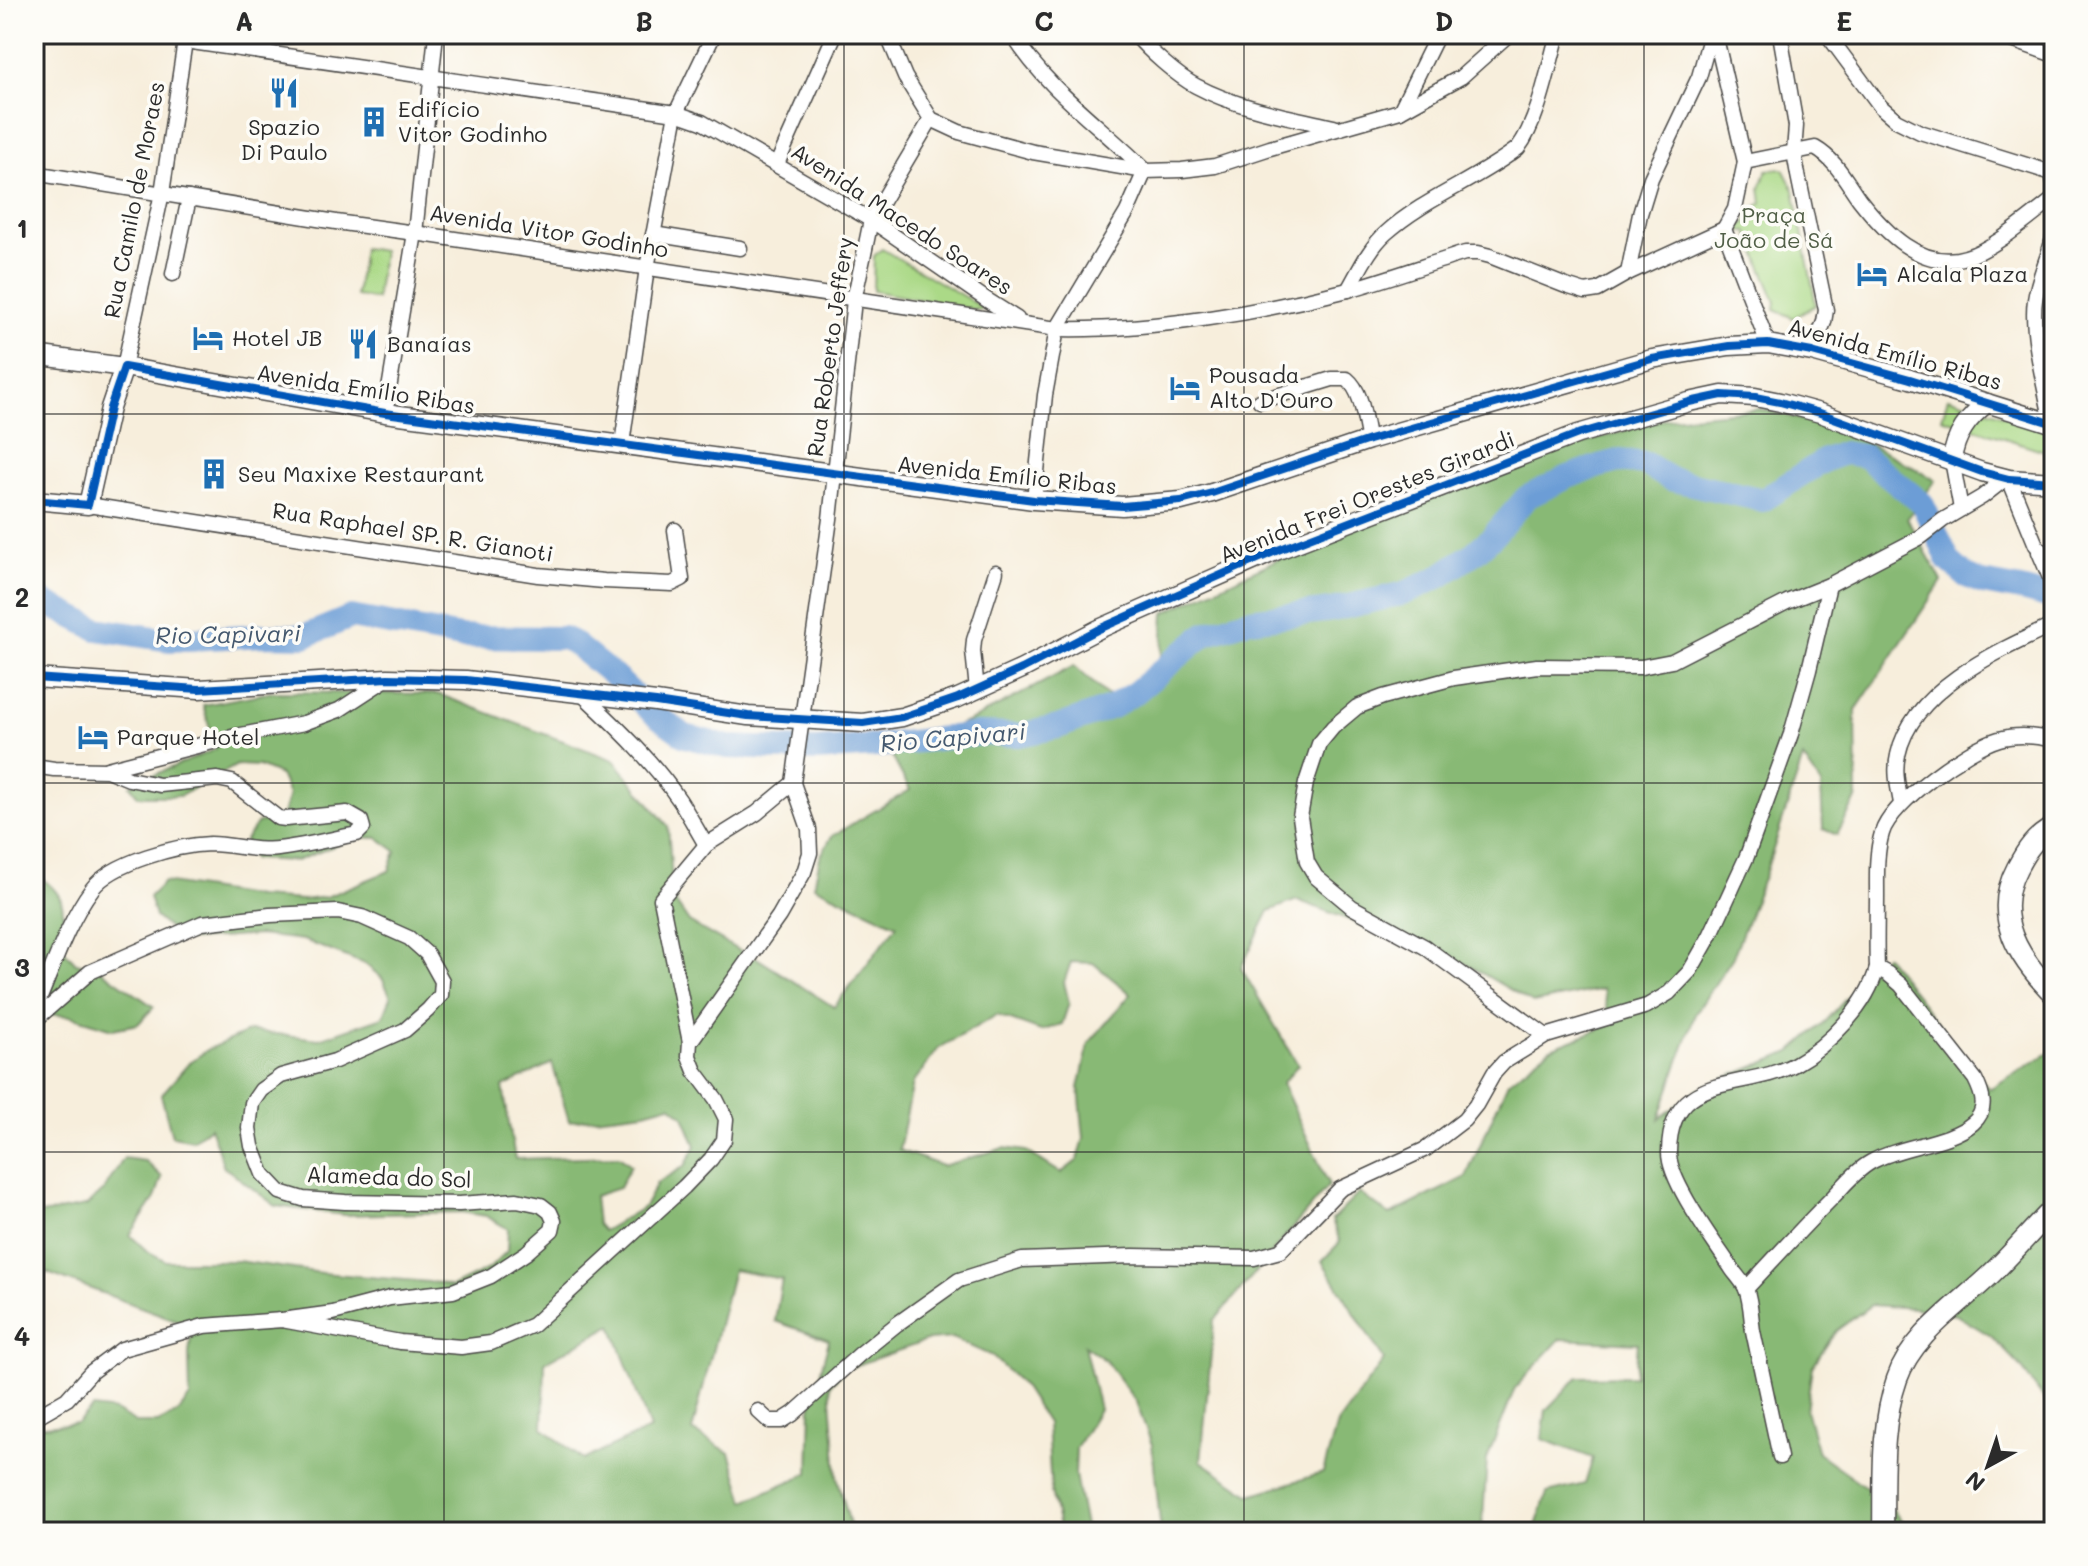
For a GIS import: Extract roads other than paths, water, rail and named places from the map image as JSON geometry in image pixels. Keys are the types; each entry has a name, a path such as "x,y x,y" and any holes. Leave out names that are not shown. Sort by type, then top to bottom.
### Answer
{"main road":[{"path":"2054,827 2029,846 2011,881 2006,901 2008,926 2017,946 2033,973 2054,994"},
{"path":"1883,1532 1885,1446 1890,1402 1898,1376 1912,1350 2054,1208"}],"street":[{"name":"Avenida Macedo Soares","path":"146,34 676,113 702,122 871,220 1025,323"},
{"path":"385,413 415,233 436,34"},
{"path":"622,444 647,268 676,113 714,34"},
{"path":"777,164 835,34"},
{"path":"887,34 905,77 931,119 959,132 1033,152 1145,171 1215,166 1400,111 1461,77 1509,34"},
{"path":"1012,34 1027,57 1060,94 1145,171"},
{"path":"1135,34 1148,49 1195,86 1256,109 1338,128"},
{"path":"1400,111 1438,34"},
{"path":"1348,290 1374,246 1385,234 1405,218 1518,148 1527,137 1558,34"},
{"path":"1713,34 1745,162 1735,209 1724,229 1768,344"},
{"path":"1628,273 1651,178 1699,77 1713,34"},
{"path":"1780,34 1796,126 1794,152 1826,310 1812,352"},
{"path":"1827,34 1881,107 1896,120 1920,132 2053,171"},
{"path":"1995,34 2054,55"},
{"name":"Rua Camilo de Moraes","path":"124,367 162,193 185,41"},
{"name":"Rua Roberto Jeffery","path":"793,778 830,519 854,300 871,220 931,119"},
{"path":"1745,162 1815,148 1825,154 1887,232 1909,249 1937,260 1965,258 1990,245 2054,199"},
{"path":"1034,500 1045,395 1057,329 1127,212 1145,171"},
{"name":"Avenida Vitor Godinho","path":"34,173 336,222 1057,329 1095,330 1226,315 1348,290 1465,253 1490,256 1585,292 1598,290 1724,229"},
{"path":"173,274 189,198"},
{"path":"653,234 740,248"},
{"path":"2053,424 2036,334 2034,304 2038,280 2054,234"},
{"path":"979,317 987,307 987,300"},
{"name":"Avenida Emílio Ribas","path":"34,355 124,367 385,413 1034,500 1122,506 1181,501 1212,493 1369,440 1652,359 1729,346 1768,344 1812,352 2053,424"},
{"path":"34,500 88,505 110,408 124,367"},
{"path":"1260,401 1332,379 1347,379 1354,385 1358,396 1369,440"},
{"name":"Avenida Frei Orestes Girardi","path":"34,678 199,689 388,678 466,680 656,702 801,725 863,723 902,717 977,690 1099,629 1278,550 1578,434 1722,395 1755,397 1820,413 2007,479 2054,482"},
{"path":"1961,509 1952,460 1954,450 1969,420 1987,403"},
{"path":"1546,1036 1425,947 1352,907 1316,877 1307,862 1300,817 1306,783 1319,744 1333,727 1357,707 1454,678 1537,666 1641,667 1672,661 1921,537 2007,479 2054,587"},
{"name":"Rua Raphael SP. R. Gianoti","path":"88,505 538,575 672,584 682,579 675,530"},
{"path":"2036,545 2054,563"},
{"path":"977,690 974,640 996,572"},
{"path":"758,1411 769,1421 782,1421 897,1324 959,1280 1022,1260 1133,1256 1254,1258 1280,1251 1340,1189 1426,1149 1464,1120 1504,1062 1546,1036 1647,1006 1669,993 1690,971 1710,936 1747,856 1791,734 1829,585"},
{"path":"1901,803 1896,775 1898,754 1911,722 1931,699 1958,676 2010,645 2054,625"},
{"path":"34,766 107,770 236,736 304,723 339,710 388,678"},
{"path":"582,694 653,767 679,800 706,845"},
{"path":"1780,1457 1746,1289 1681,1189 1669,1157 1674,1119 1688,1102 1713,1086 1794,1065 1841,1029 1865,996 1877,968 1877,858 1882,832 1901,803 1947,767 1984,744 2012,737 2054,740"},
{"path":"34,1012 76,914 92,888 127,863 173,850 210,844 257,850 278,849 357,834 363,828 361,821 347,813 278,818 232,782 217,779 160,785 129,779 107,770"},
{"path":"34,1418 67,1399 91,1372 122,1349 204,1326 282,1320 400,1342 461,1347 491,1343 533,1325 684,1187 711,1159 724,1140 726,1119 716,1099 695,1071 689,1056 690,1042 661,899 706,845 757,813 793,778 809,829 810,853 804,872 779,916 690,1042"},
{"name":"Alameda do Sol","path":"34,1021 90,972 202,923 270,915 338,912 362,917 409,938 427,954 442,981 441,995 405,1030 335,1061 281,1076 261,1090 252,1103 249,1128 263,1174 280,1192 303,1199 459,1204 517,1200 541,1205 550,1212 554,1221 552,1230 526,1253 491,1276 453,1291 390,1298 333,1313 282,1320"},
{"path":"1746,1289 1815,1215 1870,1163 1896,1150 1957,1134 1981,1114 1982,1093 1975,1079 1901,985 1877,968"}],"waterway":[{"name":"Rio Capivari","path":"34,597 97,629 169,640 305,636 351,617 461,637 563,638 572,642 652,712 685,736 728,747 816,750 979,734 1019,735 1058,727 1112,707 1136,692 1205,634 1249,620 1332,610 1405,593 1439,577 1492,537 1527,497 1568,477 1619,461 1646,464 1670,479 1763,500 1825,460 1844,453 1864,456 1922,503 1949,561 1966,576 1983,583 2054,599"}],"place":[{"name":"Spazio Di Paulo","path":"284,93"},
{"name":"Edifício Vitor Godinho","path":"374,122"},
{"name":"Alcala Plaza","path":"1872,274"},
{"name":"Hotel JB","path":"208,338"},
{"name":"Banaías","path":"363,344"},
{"name":"Pousada Alto D'Ouro","path":"1185,388"},
{"name":"Seu Maxixe Restaurant","path":"214,474"},
{"name":"Parque Hotel","path":"93,737"}],"park label":[{"name":"Praça João de Sá","path":"1774,228"}]}
